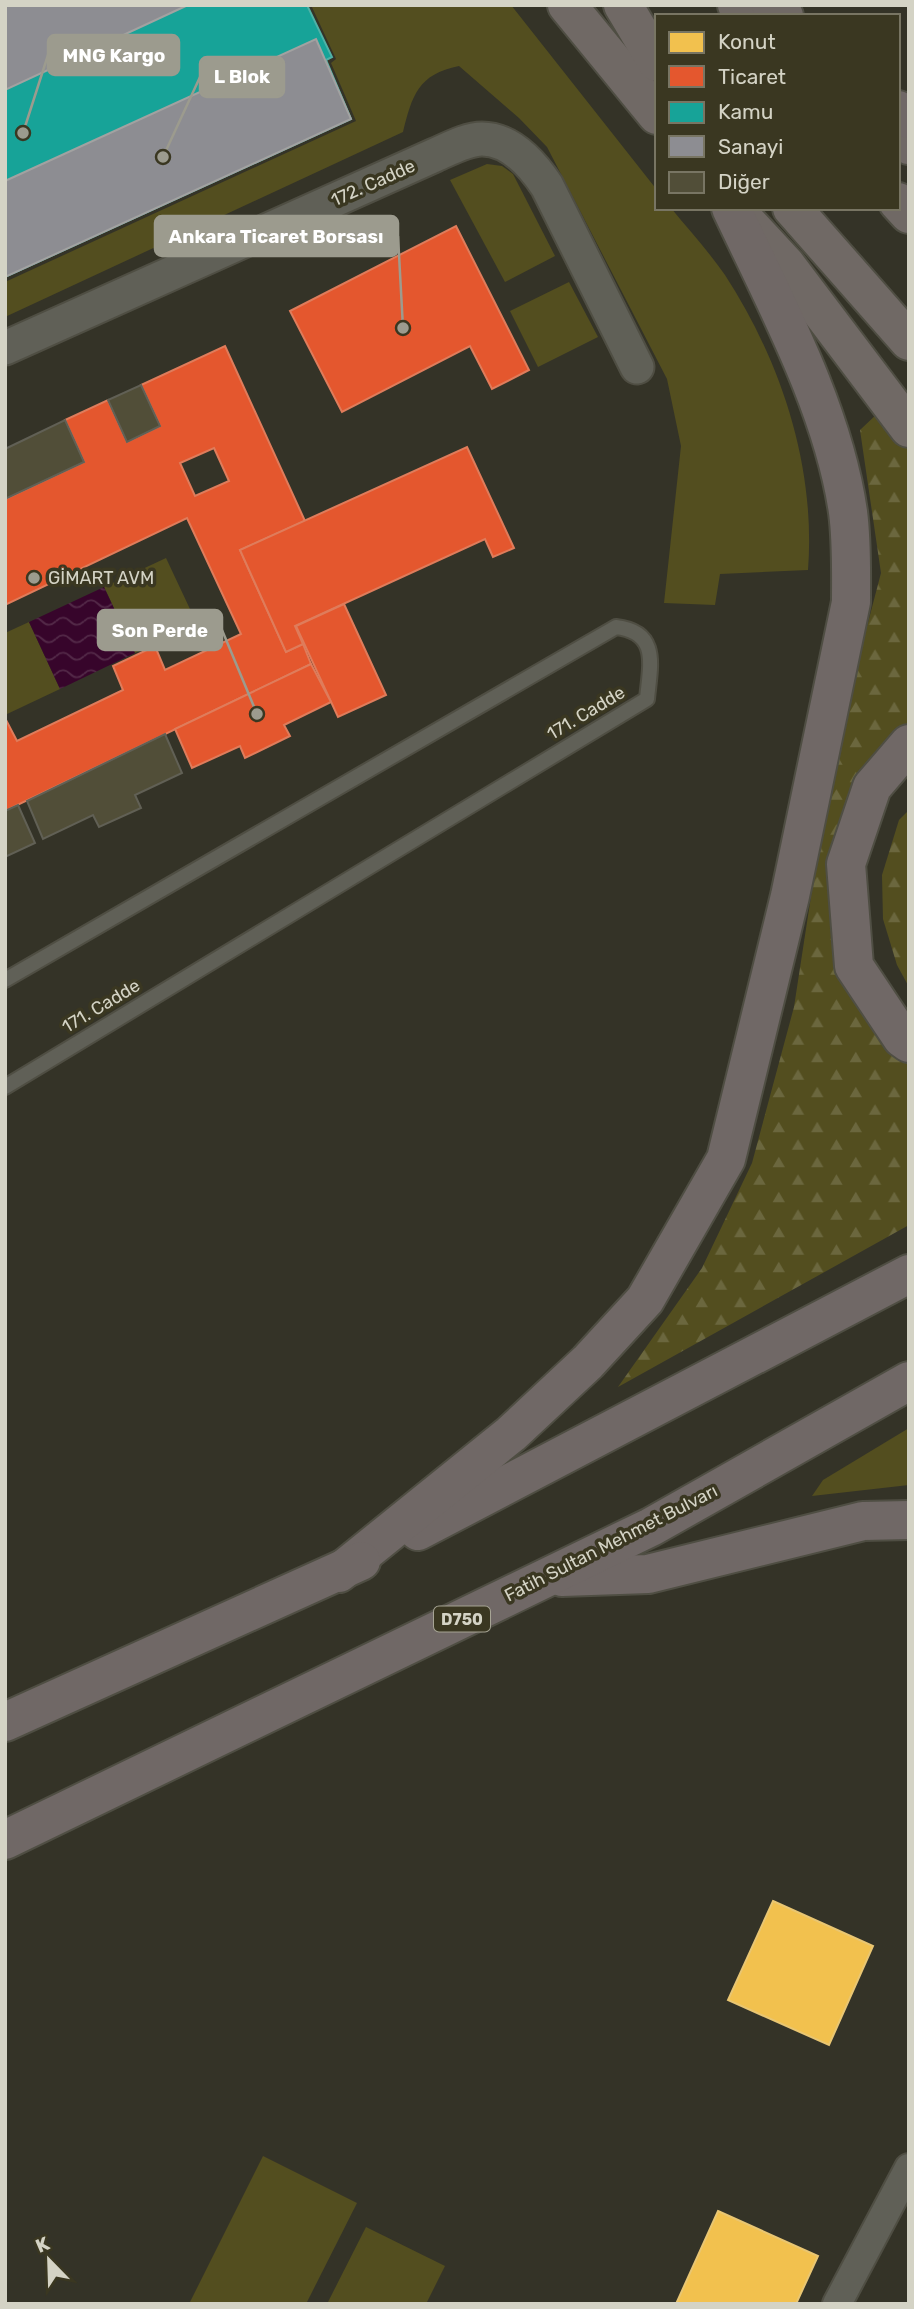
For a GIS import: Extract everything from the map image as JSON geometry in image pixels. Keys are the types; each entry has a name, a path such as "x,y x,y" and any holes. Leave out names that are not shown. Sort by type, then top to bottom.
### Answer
{"highway":[{"path":"339,1573 511,1434 588,1362 645,1300 726,1159 796,869 850,602 852,559 848,511 834,452 815,396 792,338 733,210"},
{"path":"909,744 872,787 846,863 854,966 902,1038 909,1043"},
{"path":"5,1722 339,1573 904,1277"},
{"name":"Fatih Sultan Mehmet Bulvarı","path":"5,1840 651,1527 909,1381"},
{"path":"546,1578 648,1574 863,1521 909,1520"}],"main road":[{"path":"567,5 655,113"},
{"path":"575,5 655,84"},
{"path":"623,5 655,59"},
{"path":"630,5 655,36"},
{"path":"734,210 786,265 909,428"},
{"path":"794,210 909,341"}],"street":[{"name":"172. Cadde","path":"5,348 435,155 464,143 483,139 504,144 519,154 535,169 547,186 637,367"},
{"path":"837,2304 909,2168"}],"lane":[{"name":"171. Cadde","path":"5,980 616,627 635,632 648,646 651,655 647,699 5,1087"}],"green space":[{"path":"311,5 511,5 655,187 655,210 673,210 719,266 745,308 778,379 800,454 809,531 808,570 720,574 715,605 664,603 681,446 667,379 547,147 519,118 459,66 434,75 419,88 403,132 5,317 5,282 356,121 331,63 336,59"},
{"path":"487,164 502,166 513,174 555,256 505,282 450,180"},
{"path":"569,282 598,337 538,367 510,311"},
{"path":"878,413 909,447 909,721 861,776 837,924 909,1057 909,1225 618,1387 702,1268 752,1163 794,1007 832,760 881,573 860,430"},
{"path":"166,558 197,624 135,653 104,587"},
{"path":"29,622 60,689 5,715 5,633"},
{"path":"909,810 909,987 897,965 883,919 882,875 899,820"},
{"path":"909,1428 909,1485 812,1496 823,1480"},
{"path":"263,2156 357,2203 306,2304 189,2304"},
{"path":"366,2227 445,2266 426,2304 327,2304"}],"water":[{"path":"104,587 135,653 60,689 29,622"}],"building: Konut":[{"path":"773,1901 873,1946 829,2045 728,2000"},
{"path":"718,2211 818,2256 796,2304 676,2304"}],"building: Ticaret":[{"path":"456,226 529,370 492,389 470,346 342,412 290,311"},
{"name":"GİMART AVM","path":"225,346 305,521 240,550 286,652 303,644 311,664 5,811 5,718 17,741 123,690 113,666 155,646 165,670 241,634 187,518 5,605 5,499 84,462 65,420 108,400 127,442 160,426 141,385","holes":["214,448 229,481 195,496 180,463"]},
{"path":"467,447 514,548 493,557 485,539 295,626 303,644 286,652 240,550"},
{"path":"344,604 386,695 338,717 296,626"},
{"path":"311,664 331,702 284,725 290,736 245,758 240,746 192,768 175,729"}],"building: Kamu":[{"path":"5,5 307,5 332,57 326,60 351,119 5,277"}],"building: Sanayi":[{"path":"5,5 188,5 5,90"},
{"path":"316,39 351,119 5,277 5,181"}],"building: Diğer":[{"path":"141,385 160,426 127,442 108,400"},
{"path":"65,420 84,462 5,499 5,449"},
{"path":"165,734 182,773 135,795 141,808 99,827 93,815 43,839 27,801"},
{"path":"18,805 35,843 5,857 5,811"}],"place":[{"name":"MNG Kargo","path":"23,133"},
{"name":"L Blok","path":"163,157"},
{"name":"Ankara Ticaret Borsası","path":"403,328"},
{"name":"GİMART AVM","path":"34,578"},
{"name":"Son Perde","path":"257,714"}]}
